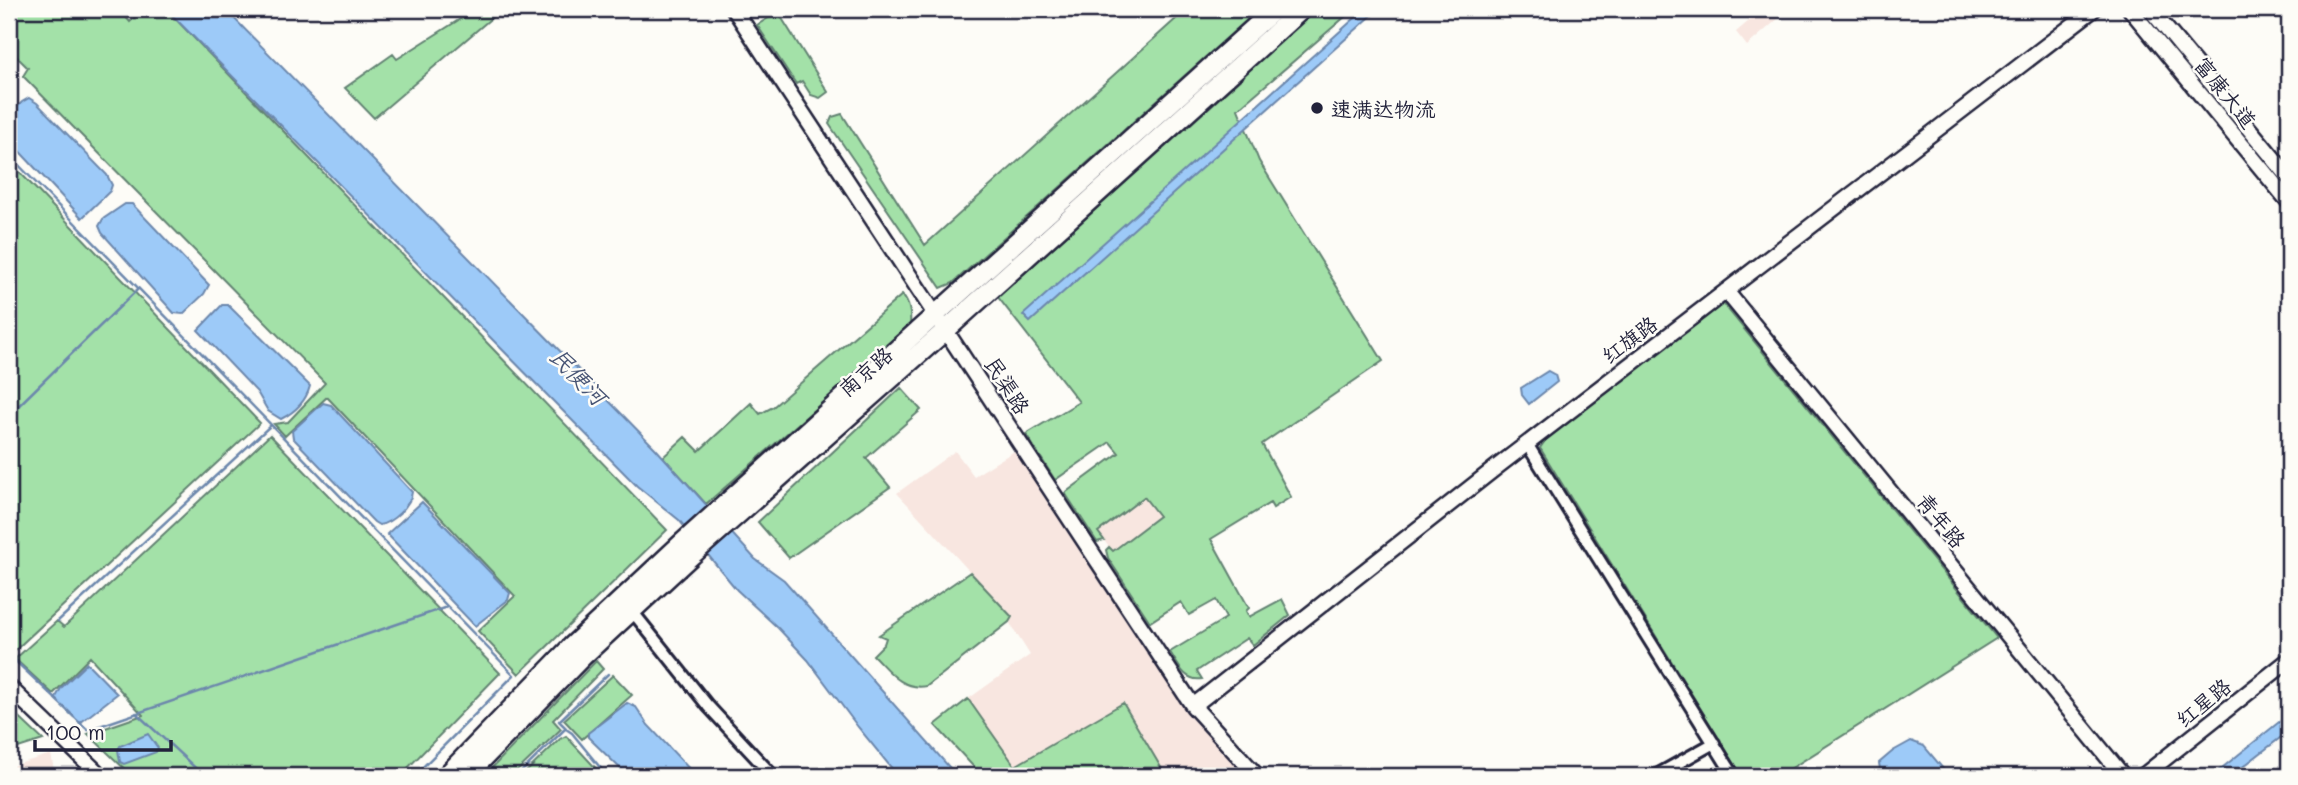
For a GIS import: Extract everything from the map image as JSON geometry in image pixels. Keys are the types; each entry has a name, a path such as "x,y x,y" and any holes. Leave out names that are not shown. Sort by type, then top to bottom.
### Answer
{"main road":[{"name":"南京路","path":"446,776 572,646 687,549 936,314 1275,9"},
{"name":"南京路","path":"727,512 946,330 1302,9"},
{"name":"南京路","path":"466,776 583,656 632,611 687,549"}],"street":[{"name":"民渠路","path":"734,9 1193,705 1257,776"},
{"name":"红旗路","path":"1193,705 1527,444 2094,9"},
{"name":"富康大道","path":"2130,9 2289,202"},
{"name":"富康大道","path":"2150,9 2289,177"},
{"name":"青年路","path":"1726,291 2123,776"},
{"path":"1527,444 1734,776"},
{"path":"632,611 708,706 773,776"},
{"name":"红星路","path":"2143,776 2289,660"},
{"path":"9,687 101,776"},
{"path":"1656,776 1714,744"}],"shaded area":[{"path":"1763,9 1789,9 1747,46 1736,32"},
{"path":"1016,450 1188,711 1239,768 1226,776 1166,776 1123,703 1015,766 968,699 1030,655 1009,622 1012,617 897,493 955,451 974,476"},
{"path":"1145,497 1159,516 1112,551 1098,533"},
{"path":"51,754 55,776 9,776 9,767"}],"green space":[{"path":"9,9 119,9 130,22 135,17 128,9 166,9 667,530 519,674 478,631 515,596 327,397 285,436 274,424 288,422 325,383 23,76 28,68 9,49"},
{"path":"476,9 502,9 374,118 345,88 393,54 397,59"},
{"path":"1187,9 1259,9 953,283 941,288 829,124 832,117 842,114 925,245"},
{"path":"1313,9 1354,9 1238,109 1259,161 1383,361 1262,444 1291,497 1273,508 1270,503 1211,539 1249,608 1246,611 1249,617 1282,599 1290,615 1253,645 1247,638 1197,671 1202,679 1196,679 1183,671 1170,652 1226,618 1216,600 1189,615 1181,602 1150,622 1108,558 1106,550 1109,547 1113,551 1159,516 1144,497 1098,532 1104,540 1097,542 1065,493 1119,453 1110,442 1055,480 1026,434 1079,402 998,297 1244,76 1244,71"},
{"path":"778,12 828,92 820,98 811,95 802,81 796,84 757,25"},
{"path":"9,161 260,423 12,653 9,650"},
{"path":"902,295 909,309 910,326 706,504 663,457 685,437 699,451 751,403 760,414 773,407"},
{"path":"1722,302 1997,638 1779,776 1742,776 1540,448 1547,438"},
{"path":"901,388 921,410 866,458 890,487 789,558 758,522"},
{"path":"270,435 500,673 400,776 132,776 88,734 143,715 90,657 53,694 15,659 57,621 64,627"},
{"path":"970,572 1012,617 1009,622 927,686 910,686 903,683 873,655 886,638 879,635"},
{"path":"596,661 603,669 553,720 561,729 512,776 484,776"},
{"path":"613,675 632,695 582,739 564,720"},
{"path":"968,699 1015,766 1123,703 1166,776 982,776 935,725"},
{"path":"9,708 43,740 9,751"},
{"path":"566,736 603,776 522,776 560,739"}],"water":[{"name":"民便河","path":"166,9 225,9 656,449 755,559 784,580 957,776 898,776 808,660 737,590 679,520 637,486"},
{"path":"1365,9 1379,9 1030,322 1023,315"},
{"path":"29,98 107,175 112,185 110,191 82,218 9,140 9,115"},
{"path":"125,204 132,204 209,285 204,294 183,314 174,313 102,233 99,226 103,219"},
{"path":"222,305 228,305 310,386 299,405 281,419 268,411 257,392 198,330"},
{"path":"1548,371 1555,375 1557,382 1529,404 1522,395 1521,388"},
{"path":"323,403 331,405 412,492 405,508 390,521 379,525 374,522 293,438 292,431"},
{"path":"422,502 510,593 508,600 475,626 387,534"},
{"path":"87,663 117,694 80,723 55,699 61,688"},
{"path":"627,703 636,707 648,725 696,776 628,776 588,737 588,733"},
{"path":"2289,714 2289,731 2231,776 2212,776"},
{"path":"148,734 158,748 156,752 124,764 120,762 120,746"},
{"path":"1911,741 1924,746 1949,776 1881,776 1879,763"}],"waterway":[{"path":"9,155 514,675 414,776"},
{"path":"9,415 138,289"},
{"path":"58,621 270,426"},
{"path":"79,722 88,730 447,607"},
{"path":"9,655 59,702"},
{"path":"517,776 566,728 559,721 608,674"},
{"path":"64,707 74,717"},
{"path":"136,713 204,776"},
{"path":"566,729 607,776"}],"place":[{"name":"速满达物流","path":"1317,108"}]}
